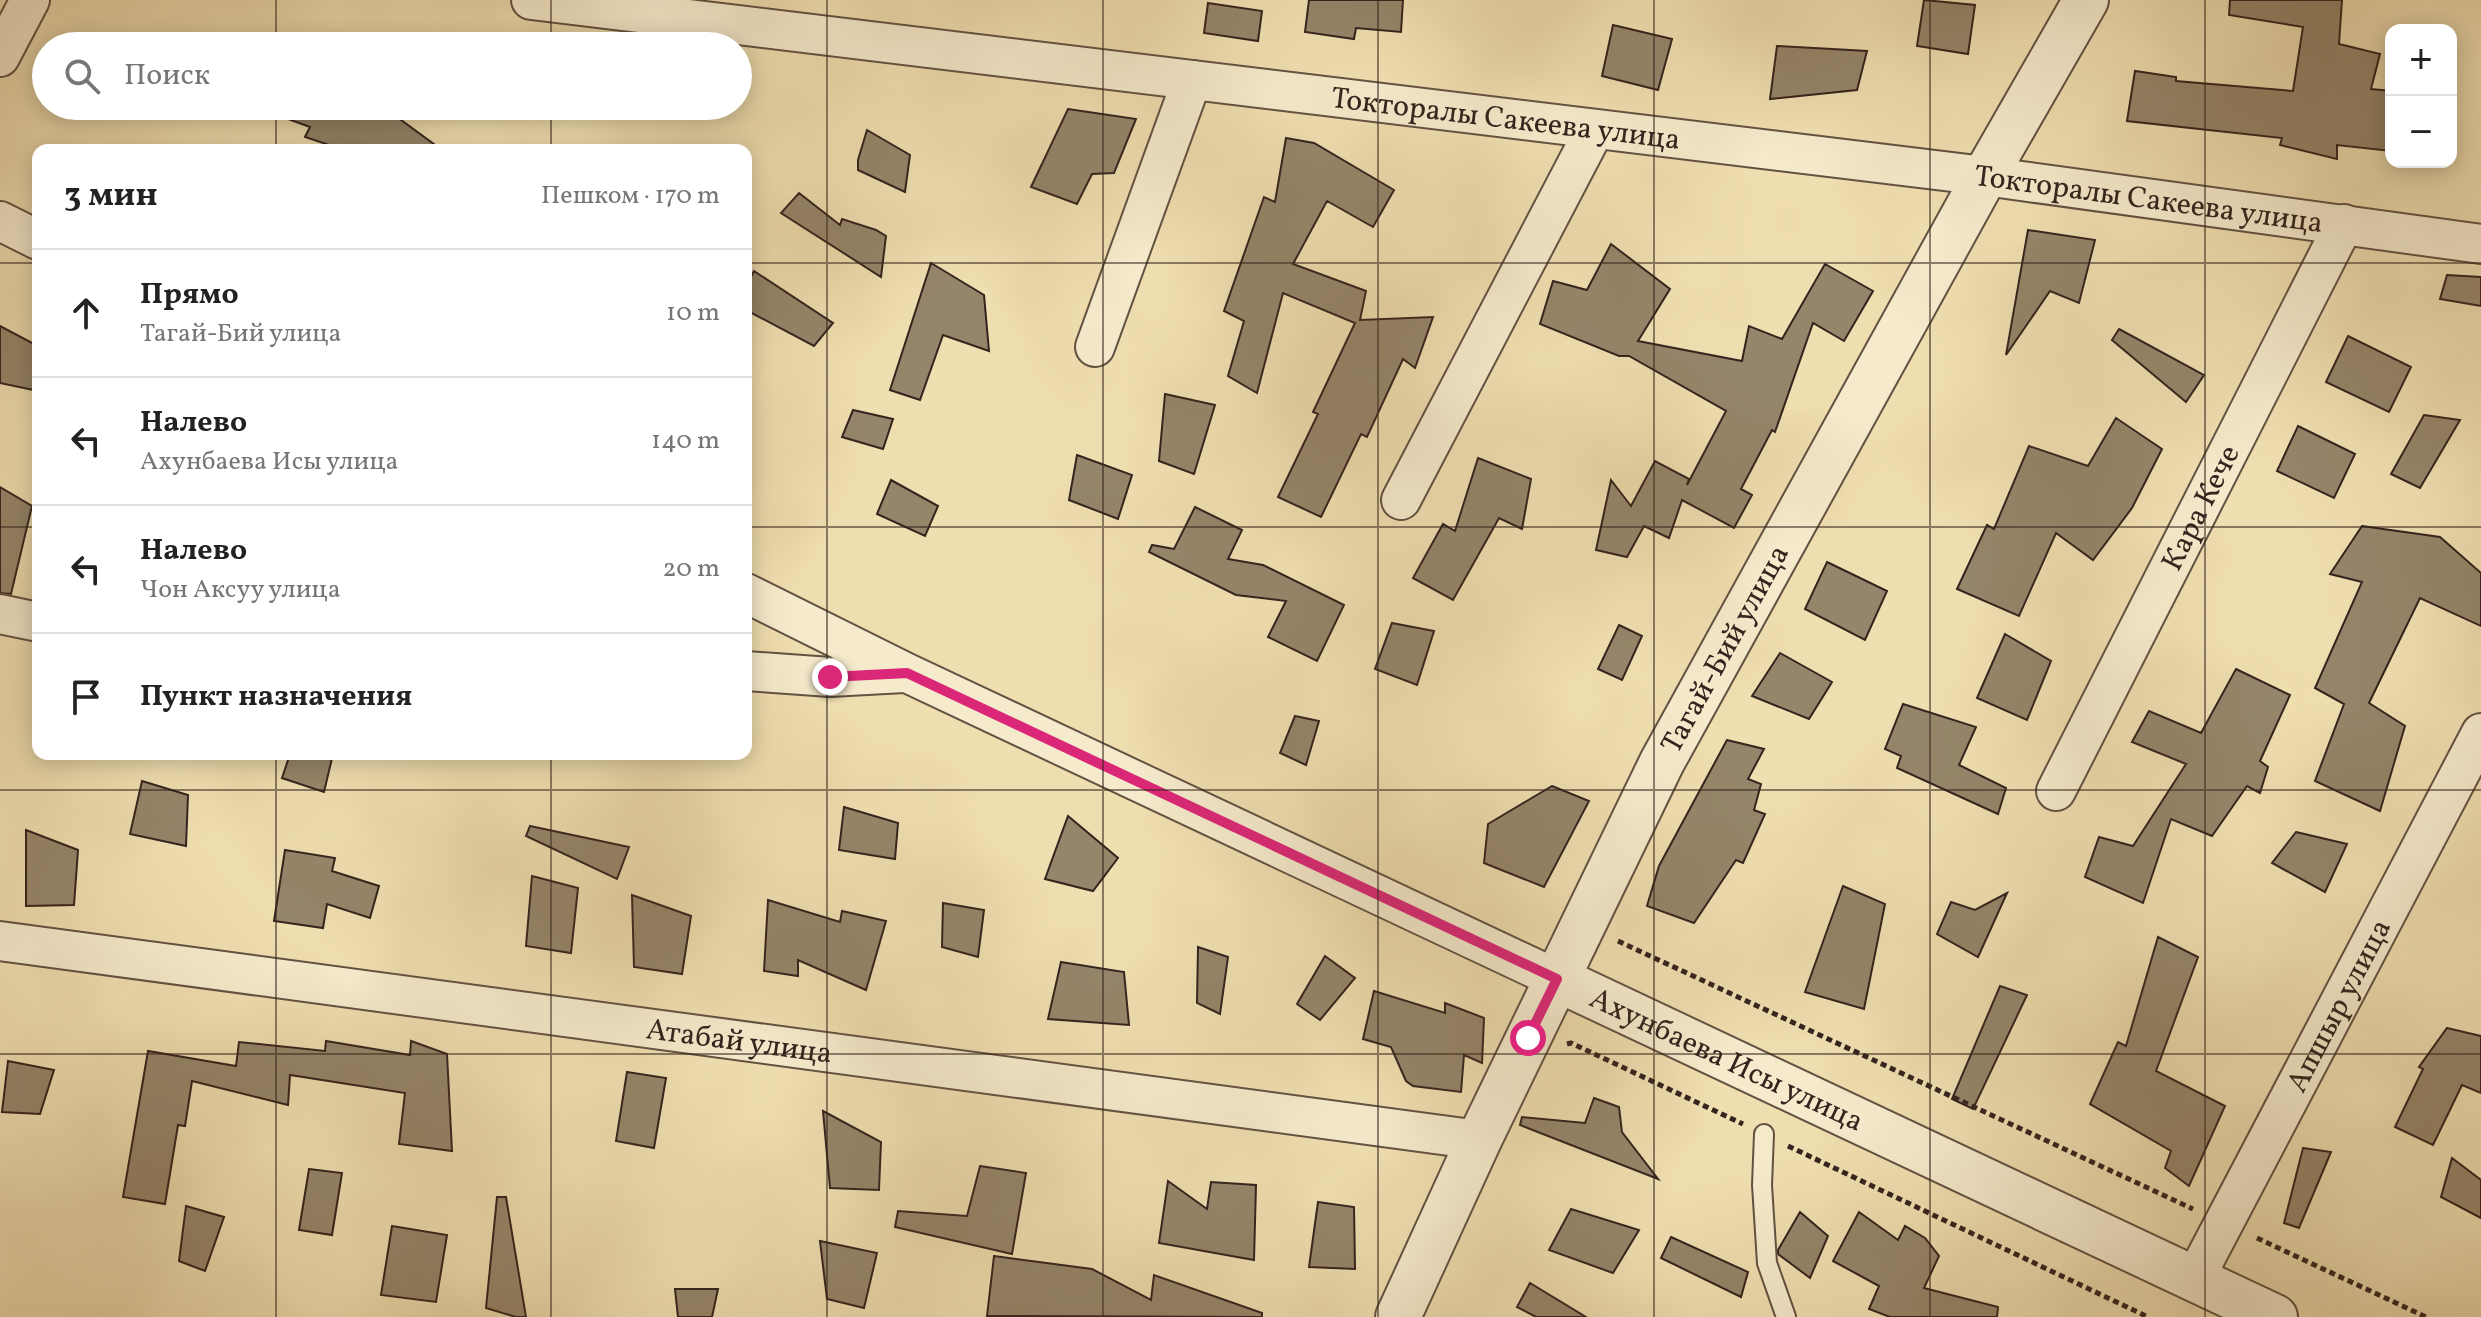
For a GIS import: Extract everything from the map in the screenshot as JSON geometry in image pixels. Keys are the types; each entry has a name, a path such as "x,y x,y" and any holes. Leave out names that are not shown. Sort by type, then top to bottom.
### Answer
{"street":[{"path":"0,57 30,0"},
{"name":"Токторалы Сакеева улица","path":"531,0 1985,176 2481,244"},
{"name":"Тагай-Бий улица","path":"1398,1317 1479,1140 1662,762 1985,176 2086,0"},
{"path":"1095,347 1192,80"},
{"path":"1401,500 1595,129"},
{"path":"0,221 32,237"},
{"name":"Кара Кече","path":"2056,791 2344,224"},
{"name":"Ахунбаева Исы улица","path":"752,596 907,673 2275,1317"},
{"path":"0,614 32,621"},
{"path":"752,671 830,677 907,673"},
{"name":"Апшыр улица","path":"2195,1278 2481,733"},
{"name":"Атабай улица","path":"0,941 1479,1140"}],"lane":[{"path":"1764,1134 1762,1185 1767,1263 1786,1317"}],"path":[{"path":"1618,941 2426,1317"},
{"path":"1571,1043 2148,1317"}],"building":[{"path":"1309,0 1403,0 1401,32 1356,28 1354,39 1305,32"},
{"path":"1924,0 1975,5 1968,54 1917,46"},
{"path":"2230,0 2342,0 2339,44 2380,54 2371,89 2385,90 2385,150 2337,145 2337,159 2280,145 2282,138 2127,121 2135,71 2176,77 2176,81 2293,91 2303,27 2229,15"},
{"path":"1208,3 1262,11 1258,41 1204,33"},
{"path":"1613,25 1672,39 1658,90 1602,76"},
{"path":"1777,46 1867,51 1857,90 1770,99"},
{"path":"1068,109 1136,119 1114,173 1092,174 1077,204 1031,187"},
{"path":"291,120 401,120 434,144 326,144 305,137 310,127"},
{"path":"867,130 910,155 905,192 858,170"},
{"path":"1286,138 1314,143 1394,190 1373,227 1327,201 1293,264 1366,291 1360,320 1433,317 1415,368 1403,359 1367,437 1361,434 1321,517 1278,497 1318,414 1313,412 1355,323 1283,293 1257,393 1228,376 1244,321 1224,311 1264,197 1275,202"},
{"path":"799,193 840,225 842,219 886,236 881,277 781,213"},
{"path":"2028,230 2095,240 2079,303 2050,291 2006,355"},
{"path":"1611,244 1670,289 1638,341 1742,361 1749,326 1782,339 1825,264 1873,291 1844,341 1813,323 1775,432 1772,430 1741,489 1752,495 1734,528 1682,500 1669,538 1644,526 1627,557 1596,550 1611,480 1631,506 1655,461 1689,479 1687,485 1726,411 1629,356 1619,356 1540,324 1553,281 1587,290"},
{"path":"931,263 984,295 989,351 943,335 920,400 890,390"},
{"path":"754,271 833,323 814,346 752,313"},
{"path":"2447,275 2481,277 2481,306 2440,299"},
{"path":"0,326 32,343 32,390 0,383"},
{"path":"2119,329 2204,375 2186,402 2112,340"},
{"path":"2348,336 2411,367 2389,412 2326,382"},
{"path":"1165,394 1215,405 1194,474 1159,461"},
{"path":"853,410 893,419 883,449 842,437"},
{"path":"2424,415 2460,420 2420,488 2391,474"},
{"path":"2116,418 2162,449 2132,508 2093,560 2056,533 2019,616 1957,589 1987,525 1994,529 2029,446 2088,466"},
{"path":"2298,426 2355,454 2334,498 2277,471"},
{"path":"1077,455 1132,475 1118,519 1069,500"},
{"path":"1478,458 1531,479 1522,529 1499,518 1453,600 1413,578 1443,524 1455,531"},
{"path":"891,480 938,506 925,536 877,514"},
{"path":"0,487 32,506 11,594 0,593"},
{"path":"1195,507 1242,530 1228,559 1263,565 1344,605 1317,661 1268,637 1286,601 1236,595 1149,552 1152,545 1174,549"},
{"path":"2362,526 2440,537 2481,573 2481,626 2420,598 2369,703 2405,726 2380,811 2315,781 2344,704 2315,688 2362,582 2330,574"},
{"path":"1827,562 1887,591 1865,640 1805,609"},
{"path":"1392,623 1434,631 1417,685 1375,669"},
{"path":"1619,625 1642,636 1622,680 1598,669"},
{"path":"2005,634 2051,661 2027,720 1977,698"},
{"path":"1780,653 1832,682 1809,719 1752,696"},
{"path":"2236,669 2290,695 2260,761 2268,767 2260,793 2247,786 2212,836 2171,819 2143,903 2085,877 2099,837 2133,846 2186,764 2132,742 2149,711 2201,733"},
{"path":"1903,704 1976,727 1959,765 2006,788 1998,814 1897,768 1901,756 1885,749"},
{"path":"1295,716 1319,721 1306,765 1280,753"},
{"path":"1727,740 1764,749 1748,779 1761,784 1754,810 1765,814 1743,863 1736,860 1694,923 1647,906 1659,866"},
{"path":"288,760 332,760 324,792 282,778"},
{"path":"142,781 188,795 186,846 130,834"},
{"path":"1552,786 1589,801 1544,887 1484,863 1488,824"},
{"path":"844,807 898,823 895,859 839,850"},
{"path":"1068,816 1118,858 1093,891 1045,879"},
{"path":"530,826 629,847 617,879 526,836"},
{"path":"26,830 78,850 74,905 26,906"},
{"path":"2296,832 2347,844 2325,892 2272,863"},
{"path":"285,850 335,858 332,871 379,886 370,918 327,904 323,928 274,921"},
{"path":"532,876 578,888 571,953 526,946"},
{"path":"1843,886 1885,904 1864,1009 1805,992"},
{"path":"2007,893 1978,957 1937,934 1951,902 1975,910"},
{"path":"632,895 691,916 682,974 634,967"},
{"path":"768,900 840,922 842,911 886,921 866,990 798,960 798,976 764,971"},
{"path":"943,903 984,910 978,957 942,947"},
{"path":"2158,937 2198,957 2156,1071 2225,1106 2189,1186 2165,1168 2171,1151 2090,1104 2118,1042 2126,1046"},
{"path":"1198,947 1228,957 1220,1014 1197,1003"},
{"path":"1325,956 1355,978 1320,1020 1297,1004"},
{"path":"1061,962 1124,972 1129,1025 1048,1019"},
{"path":"2000,986 2027,995 1973,1109 1952,1099"},
{"path":"1374,991 1445,1013 1445,1003 1484,1018 1482,1063 1464,1055 1461,1092 1413,1086 1406,1081 1391,1047 1363,1039"},
{"path":"2447,1028 2481,1036 2481,1093 2462,1085 2433,1145 2395,1127 2423,1069 2419,1067"},
{"path":"326,1041 410,1055 411,1041 447,1054 452,1151 399,1144 405,1093 290,1075 288,1105 192,1081 185,1126 178,1125 165,1204 123,1197 148,1051 236,1066 239,1042 325,1051"},
{"path":"8,1061 54,1070 40,1114 2,1112"},
{"path":"627,1072 666,1078 654,1148 616,1141"},
{"path":"1594,1098 1619,1107 1622,1132 1658,1179 1520,1125 1522,1117 1585,1123"},
{"path":"823,1111 881,1142 879,1190 830,1188"},
{"path":"2303,1148 2331,1152 2299,1228 2284,1223"},
{"path":"2452,1158 2481,1180 2481,1218 2441,1197"},
{"path":"980,1166 1026,1173 1012,1254 895,1227 898,1211 967,1216"},
{"path":"309,1169 342,1173 332,1235 299,1230"},
{"path":"1168,1181 1207,1209 1211,1182 1256,1185 1254,1260 1159,1243"},
{"path":"497,1197 506,1197 526,1317 486,1308"},
{"path":"1318,1202 1354,1207 1355,1269 1309,1267"},
{"path":"186,1206 224,1217 205,1271 179,1261"},
{"path":"1571,1209 1639,1230 1613,1273 1549,1250"},
{"path":"1800,1212 1828,1236 1810,1278 1778,1254"},
{"path":"1859,1212 1898,1240 1905,1226 1925,1238 1939,1256 1924,1288 1998,1307 1997,1317 1890,1317 1869,1309 1879,1286 1833,1261"},
{"path":"392,1226 447,1235 436,1302 381,1295"},
{"path":"1671,1237 1748,1272 1741,1297 1661,1258"},
{"path":"820,1241 877,1253 864,1308 827,1299"},
{"path":"994,1256 1092,1269 1151,1300 1154,1275 1262,1313 1262,1317 987,1316"},
{"path":"1530,1283 1586,1317 1536,1317 1517,1307"},
{"path":"675,1289 718,1289 712,1317 678,1317"}],"route":[{"path":"830,677 907,673 1557,979 1528,1038"}]}
